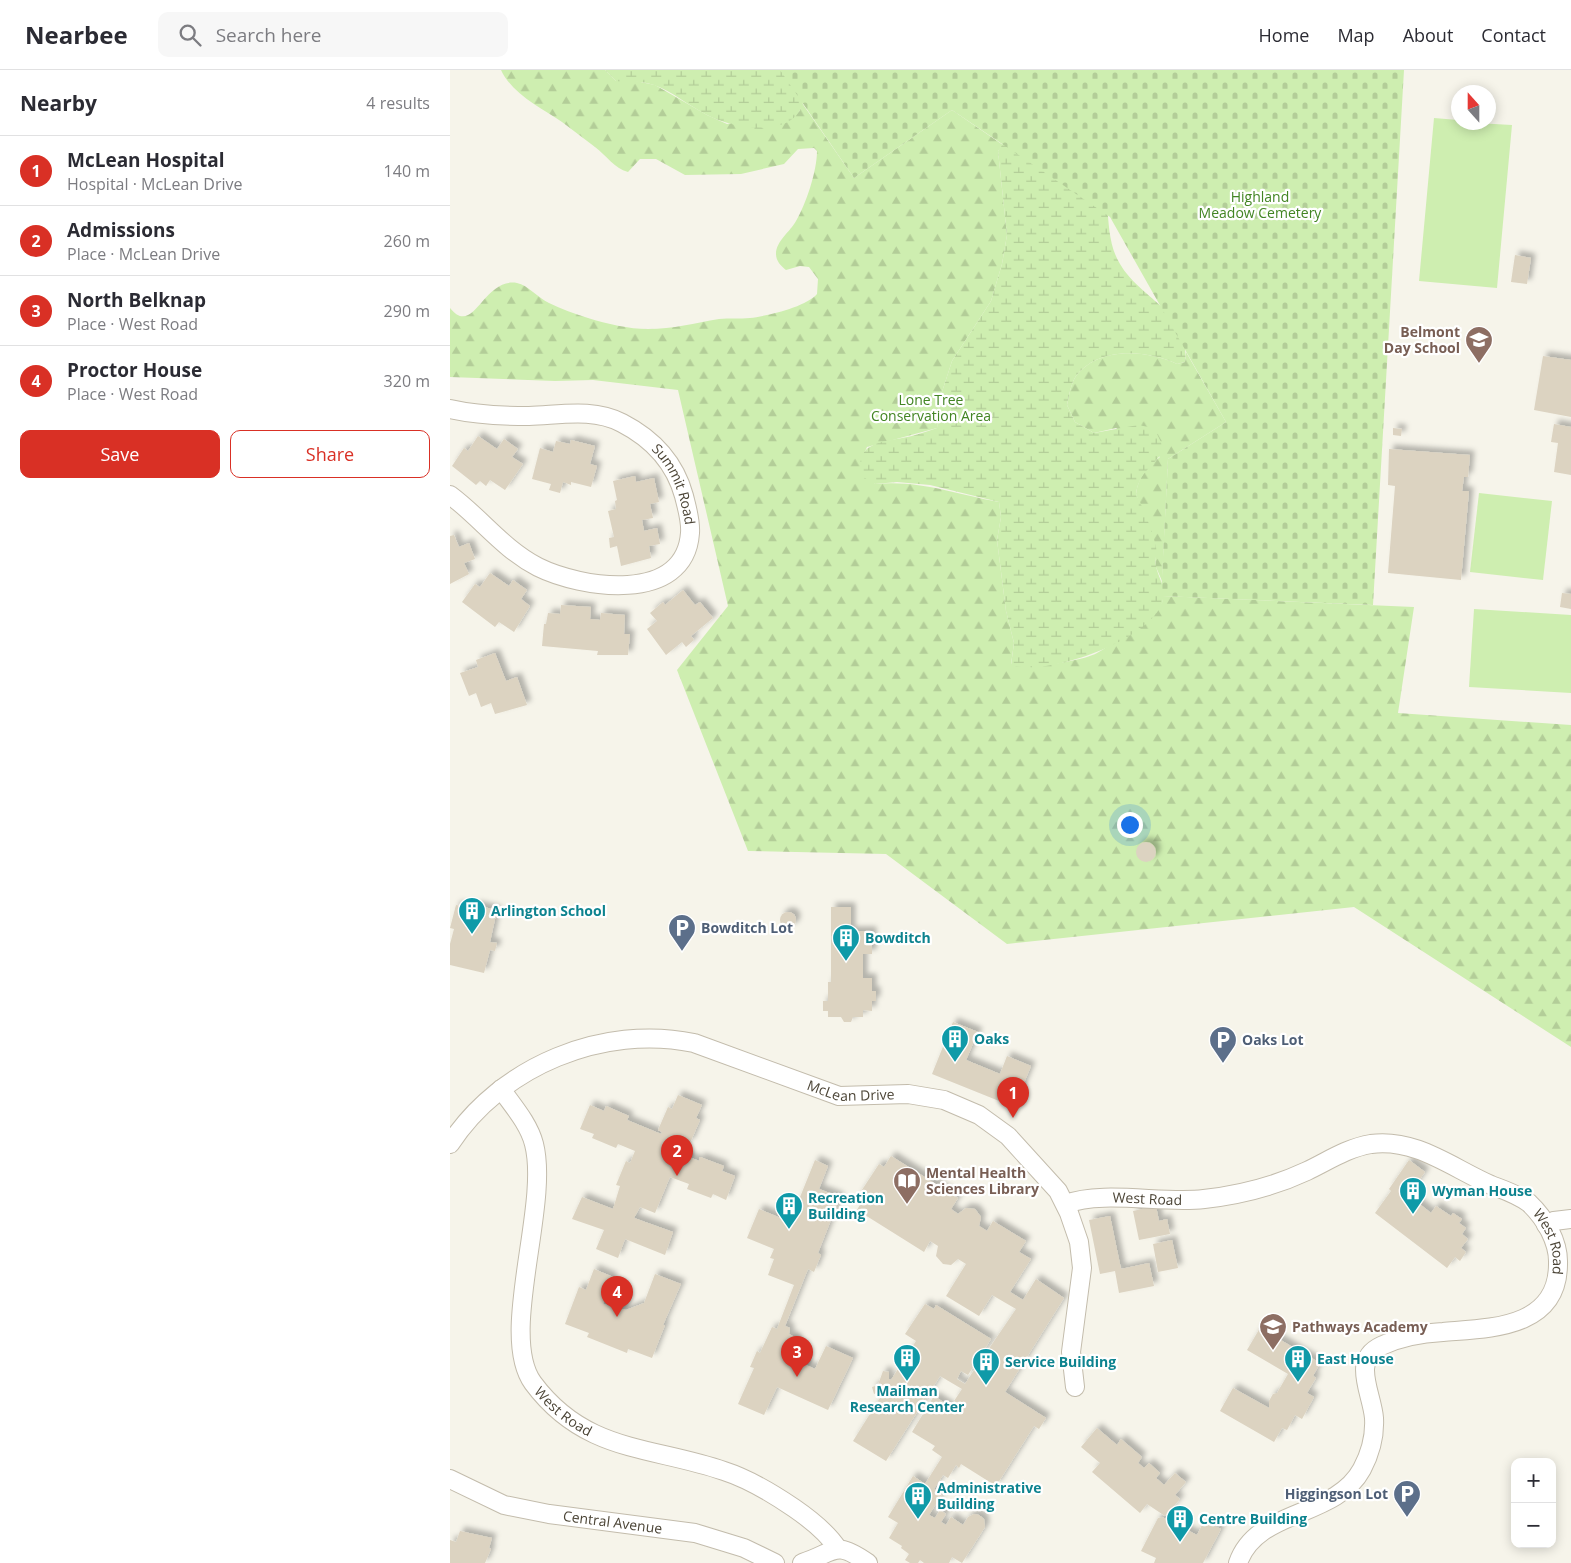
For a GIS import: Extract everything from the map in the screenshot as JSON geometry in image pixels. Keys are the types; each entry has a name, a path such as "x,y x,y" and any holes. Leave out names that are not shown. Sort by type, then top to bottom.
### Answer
{"street":[{"name":"Summit Road","path":"450,409 516,416 582,413 603,416 622,423 656,447 674,470 688,514 688,542 674,567 660,577 628,585 586,582 550,572 517,555 450,496"},
{"name":"McLean Drive","path":"450,1144 471,1116 501,1090 532,1070 556,1058 597,1044 640,1039 672,1039 689,1042 839,1096 908,1094 932,1097 956,1104 990,1122 1008,1136 1050,1180 1066,1204 1079,1242 1082,1259 1077,1315 1071,1340 1075,1387"},
{"name":"West Road","path":"501,1090 528,1130 536,1154 536,1181 521,1337 523,1364 532,1381 561,1411 593,1434 616,1444 702,1465 743,1479 766,1490 800,1512 824,1532 838,1549 852,1552 868,1563"},
{"name":"West Road","path":"1066,1204 1084,1200 1192,1200 1228,1196 1270,1185 1306,1172 1328,1160 1367,1145 1393,1144 1414,1148 1516,1195 1536,1210 1556,1245 1558,1264 1556,1282 1542,1305 1527,1317 1500,1327 1417,1336 1384,1345 1370,1353 1366,1358 1364,1369 1373,1411 1374,1430 1368,1458 1360,1473 1349,1486 1335,1497 1282,1520 1259,1534 1246,1546 1238,1563"},
{"path":"1546,1225 1554,1221 1571,1219"},
{"name":"Central Avenue","path":"450,1479 504,1505 549,1514 695,1533 744,1548 775,1563"},
{"path":"802,1563 838,1549"}],"green space":[{"name":"Lone Tree Conservation Area","path":"501,70 605,70 616,81 631,80 655,85 707,115 727,124 799,112 802,103 854,178 952,110 1003,145 998,151 1007,235 1002,264 991,301 952,361 941,395 937,428 867,447 862,458 861,469 875,484 892,483 937,488 999,502 1001,517 997,540 1006,611 1014,643 1011,664 1029,666 1054,664 1080,659 1097,653 1122,636 1162,603 1163,596 1414,607 1398,713 1571,725 1571,1047 1354,907 1007,944 886,854 748,851 677,670 728,606 678,390 593,380 555,381 450,377 450,308 458,315 466,316 473,312 496,289 505,284 517,283 525,286 545,301 568,311 610,324 641,329 684,326 719,319 750,318 795,307 812,299 817,294 818,279 809,267 800,266 786,270 776,257 777,249 804,206 813,177 817,151 814,148 798,149 784,164 741,174 685,175 656,159 640,159 628,172 619,168 566,125 536,106 512,86"},
{"path":"605,70 801,70 804,97 800,111 791,120 778,126 764,128 748,127 707,115 654,85 616,81"},
{"name":"Highland Meadow Cemetery","path":"780,70 1404,70 1373,605 1161,596 1168,459 1226,422 1110,217 952,110 854,178"},
{"path":"1434,118 1451,119 1451,130 1496,130 1496,124 1512,125 1497,288 1419,281"},
{"path":"1004,142 1107,205 1109,228 1116,257 1129,276 1173,319 1185,345 1185,362 1177,364 1165,359 1138,354 1110,355 1086,366 1076,376 1071,386 1067,405 1075,422 1094,433 1138,425 1154,428 1164,448 1157,460 1141,479 1136,494 1148,520 1156,547 1156,566 1164,592 1162,603 1153,617 1138,630 1095,653 1048,666 1027,667 1011,665 1014,643 1006,611 997,540 1001,517 999,502 930,485 897,482 875,484 863,477 861,466 861,458 870,447 885,441 937,428 941,395 952,361 991,301 1002,264 1007,235 998,151"},
{"path":"1186,352 1226,422 1168,459 1162,581 1156,567 1156,548 1136,494 1144,473 1160,457 1116,428 1094,433 1075,422 1067,405 1071,386 1076,376 1086,366 1098,360 1110,355 1138,354 1165,359 1177,364 1185,362"},
{"path":"1479,493 1552,501 1543,580 1470,572"},
{"path":"1474,609 1571,615 1571,693 1469,687"}],"building":[{"path":"1515,255 1531,258 1527,284 1511,282"},
{"path":"1543,356 1571,360 1571,417 1534,410"},
{"path":"1554,424 1571,427 1571,475 1554,472 1558,443 1551,442"},
{"path":"1393,428 1402,429 1401,436 1393,435"},
{"path":"478,436 497,449 504,439 518,449 512,457 523,464 505,490 490,480 486,486 480,481 476,485 452,466 464,448 468,451"},
{"path":"571,440 595,446 590,464 597,466 591,487 571,482 571,485 563,482 560,493 549,490 551,484 532,479 540,448 553,452 556,441 570,444"},
{"path":"1389,449 1470,455 1468,477 1464,477 1462,491 1469,491 1461,580 1388,573 1395,486 1388,485"},
{"path":"635,476 636,482 654,478 659,502 650,504 653,518 642,520 644,531 657,528 660,544 649,546 651,558 621,566 617,546 610,548 609,538 614,537 608,511 616,509 615,501 617,500 613,481"},
{"path":"454,535 459,547 469,543 475,559 464,563 469,574 450,584 450,536"},
{"path":"490,573 509,586 513,580 527,590 521,599 530,606 514,632 499,622 495,627 462,602 475,584 480,587"},
{"path":"683,590 695,605 700,602 713,618 691,636 694,640 686,647 682,642 666,655 647,629 657,621 650,613 663,602 665,605"},
{"path":"1562,593 1571,594 1571,609 1560,607"},
{"path":"561,605 591,607 590,619 600,620 601,613 625,615 624,634 630,634 628,655 597,655 598,651 542,646 544,624 546,624 548,613 560,614"},
{"path":"495,653 506,681 517,677 527,705 495,714 491,703 481,707 476,693 469,696 460,673 478,667 476,660"},
{"path":"1146,842 1153,845 1156,852 1153,859 1146,862 1139,859 1136,852 1139,845"},
{"name":"Arlington School","path":"456,905 474,909 475,905 497,910 490,942 497,943 495,951 490,950 484,973 450,965 450,944 454,929 450,928"},
{"name":"Bowditch","path":"831,907 851,907 851,931 872,931 872,954 863,954 863,978 872,978 872,991 876,991 876,1001 872,1001 872,1011 863,1010 863,1017 853,1017 851,1022 844,1022 841,1017 828,1017 828,1011 823,1011 823,1001 828,1001 828,982 831,982"},
{"path":"785,912 791,912 796,917 794,926 785,928 780,923 780,917"},
{"name":"Oaks","path":"953,1022 978,1032 966,1060 1000,1074 1007,1056 1031,1066 1014,1107 932,1074"},
{"path":"678,1095 702,1105 696,1118 700,1120 690,1143 687,1142 682,1154 699,1161 700,1157 724,1166 722,1171 735,1176 726,1200 713,1194 711,1198 687,1189 689,1184 670,1177 655,1213 640,1207 634,1218 673,1232 665,1255 625,1239 618,1258 596,1249 604,1230 572,1219 582,1197 613,1209 620,1186 616,1185 626,1161 630,1163 635,1151 618,1144 616,1148 592,1138 594,1134 580,1129 590,1105 604,1111 606,1106 629,1116 627,1120 661,1134 662,1132 658,1130 668,1107 672,1109"},
{"path":"891,1156 958,1198 951,1209 958,1214 966,1208 975,1209 981,1217 979,1226 987,1231 993,1221 1026,1241 1019,1252 1031,1259 1010,1292 1023,1300 1036,1279 1064,1298 1005,1392 1046,1418 1039,1429 1034,1426 996,1486 961,1464 959,1468 956,1465 948,1478 943,1475 934,1489 942,1494 929,1515 935,1518 940,1510 946,1514 941,1522 946,1525 951,1517 963,1525 968,1517 974,1514 984,1519 985,1527 962,1563 952,1557 949,1563 924,1563 920,1560 918,1563 910,1563 905,1560 909,1554 901,1548 902,1546 889,1538 898,1523 888,1517 913,1476 925,1484 942,1457 932,1450 935,1446 912,1432 934,1396 957,1411 961,1405 954,1401 962,1389 940,1376 886,1461 853,1441 883,1393 881,1391 874,1394 872,1387 878,1385 883,1371 889,1372 889,1379 891,1380 916,1341 905,1334 925,1304 934,1309 936,1305 991,1339 968,1375 961,1371 957,1379 965,1384 974,1370 980,1374 991,1356 986,1353 1016,1309 992,1295 979,1316 946,1296 966,1264 958,1259 951,1265 943,1264 936,1256 938,1246 930,1241 924,1252 857,1210 863,1199 858,1196 879,1164 884,1167"},
{"path":"815,1160 828,1166 819,1189 840,1197 818,1253 821,1255 814,1272 808,1269 785,1326 790,1328 789,1334 798,1339 790,1358 815,1369 826,1346 853,1358 828,1410 777,1387 764,1415 738,1404 754,1368 750,1367 757,1351 760,1353 772,1327 777,1329 794,1285 768,1275 774,1259 770,1258 774,1249 747,1238 759,1209 790,1222"},
{"name":"Wyman House","path":"1409,1160 1425,1172 1412,1190 1416,1193 1412,1198 1431,1213 1436,1206 1451,1216 1453,1213 1462,1219 1459,1223 1466,1228 1462,1234 1468,1239 1461,1248 1466,1252 1460,1261 1455,1257 1447,1268 1375,1213 1391,1191 1389,1189"},
{"path":"1156,1206 1159,1221 1167,1219 1170,1234 1139,1240 1133,1211"},
{"path":"1110,1216 1121,1269 1149,1263 1154,1286 1119,1293 1115,1271 1100,1274 1089,1220"},
{"path":"1172,1240 1178,1268 1158,1272 1153,1244"},
{"path":"594,1269 613,1277 603,1304 626,1310 644,1303 655,1274 681,1284 663,1325 665,1325 652,1358 628,1349 627,1353 587,1337 589,1333 565,1324 579,1287 586,1290"},
{"name":"East House","path":"1260,1328 1320,1363 1313,1376 1316,1378 1307,1393 1314,1397 1302,1419 1295,1415 1287,1430 1282,1428 1274,1442 1220,1411 1233,1388 1269,1408 1269,1401 1273,1394 1277,1393 1288,1374 1247,1350"},
{"path":"1097,1428 1117,1445 1121,1439 1142,1457 1138,1463 1144,1468 1149,1463 1160,1473 1156,1478 1164,1485 1175,1473 1186,1482 1175,1495 1180,1499 1165,1516 1147,1504 1140,1513 1092,1472 1100,1463 1081,1447"},
{"name":"Centre Building","path":"1162,1517 1197,1535 1204,1521 1221,1529 1203,1563 1154,1563 1156,1558 1141,1551 1158,1518"},
{"path":"460,1531 492,1538 489,1548 491,1549 485,1563 450,1563 450,1540 456,1542"}],"place":[{"name":"Belmont Day School","path":"1479,364"},
{"name":"Arlington School","path":"472,935"},
{"name":"Bowditch Lot","path":"682,952"},
{"name":"Bowditch","path":"846,962"},
{"name":"Oaks","path":"955,1063"},
{"name":"Oaks Lot","path":"1223,1064"},
{"name":"McLean Hospital","path":"1013,1118"},
{"name":"Admissions","path":"677,1176"},
{"name":"Mental Health Sciences Library","path":"907,1205"},
{"name":"Wyman House","path":"1413,1215"},
{"name":"Recreation Building","path":"789,1230"},
{"name":"Proctor House","path":"617,1317"},
{"name":"Pathways Academy","path":"1273,1351"},
{"name":"North Belknap","path":"797,1377"},
{"name":"Mailman Research Center","path":"907,1382"},
{"name":"East House","path":"1298,1383"},
{"name":"Service Building","path":"986,1386"},
{"name":"Higgingson Lot","path":"1407,1518"},
{"name":"Administrative Building","path":"918,1520"},
{"name":"Centre Building","path":"1180,1543"}]}
